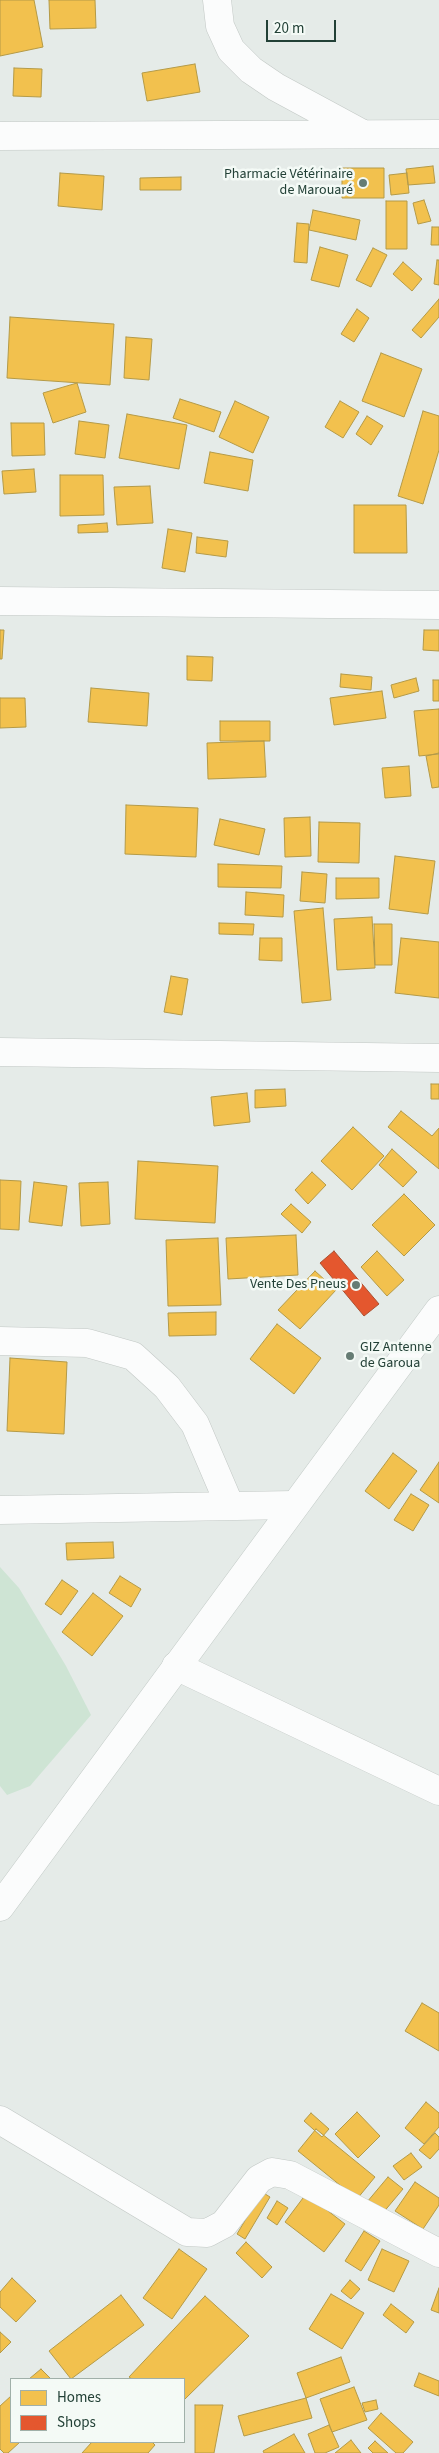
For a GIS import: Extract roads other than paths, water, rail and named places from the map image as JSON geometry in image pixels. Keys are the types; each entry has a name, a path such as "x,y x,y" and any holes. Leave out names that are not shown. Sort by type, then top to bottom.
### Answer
{"street":[{"path":"218,0 220,26 231,50 252,70 276,87 362,134"},
{"path":"0,136 439,134"},
{"path":"0,601 439,605"},
{"path":"0,1052 439,1058"},
{"path":"0,1906 439,1310"},
{"path":"0,1341 87,1343 133,1356 167,1387 195,1424 230,1506"},
{"path":"0,1510 294,1505"},
{"path":"176,1666 439,1791"},
{"path":"0,2120 187,2232 207,2234 224,2224 259,2179 272,2172 290,2174 439,2253"}],"place":[{"name":"Pharmacie Vétérinaire de Marouaré","path":"363,183"},
{"name":"Vente Des Pneus","path":"356,1285"},
{"name":"GIZ Antenne de Garoua","path":"350,1356"}]}
